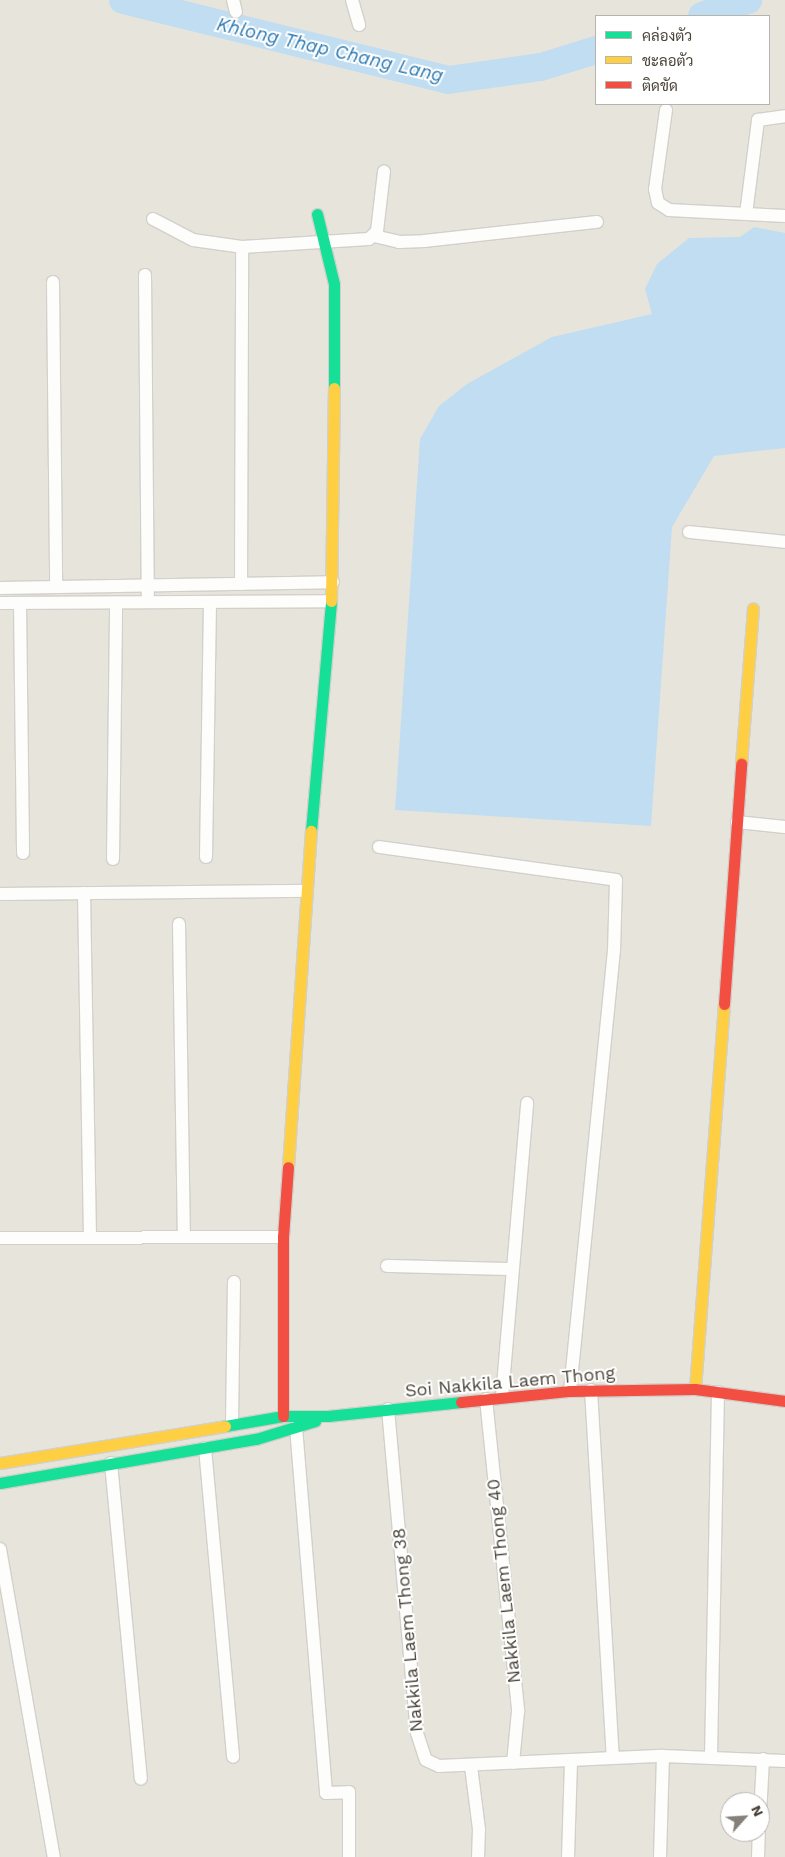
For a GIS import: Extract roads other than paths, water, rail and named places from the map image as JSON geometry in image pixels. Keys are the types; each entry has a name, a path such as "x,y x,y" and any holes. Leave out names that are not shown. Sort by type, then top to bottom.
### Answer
{"street":[{"path":"352,0 359,25"},
{"path":"666,110 655,189 658,203 669,210 785,216"},
{"path":"746,214 758,120 785,116"},
{"path":"374,236 384,171"},
{"path":"283,1416 283,1237 306,891 333,582 334,284 326,242 318,214"},
{"path":"153,219 194,240 242,247 326,242 374,236 399,242 424,241 597,222"},
{"path":"241,584 242,247"},
{"path":"145,275 148,603"},
{"path":"53,282 56,587"},
{"path":"689,532 785,542"},
{"path":"0,588 333,582"},
{"path":"0,603 331,601"},
{"path":"206,857 210,602"},
{"path":"113,859 116,603"},
{"path":"20,604 23,853"},
{"path":"695,1389 753,608"},
{"path":"737,822 785,827"},
{"path":"379,847 616,880 614,950 570,1390"},
{"path":"0,894 306,891"},
{"path":"84,893 90,1238"},
{"path":"179,924 184,1237"},
{"path":"502,1397 511,1269 527,1103"},
{"path":"0,1238 283,1237"},
{"path":"387,1266 511,1269"},
{"path":"232,1424 234,1282"},
{"name":"Soi Nakkila Laem Thong","path":"0,1463 283,1416 328,1416 570,1390 695,1389 785,1401"},
{"path":"591,1390 613,1757"},
{"path":"711,1757 718,1392"},
{"name":"Nakkila Laem Thong 40","path":"486,1399 518,1711 513,1763"},
{"name":"Nakkila Laem Thong 38","path":"388,1409 420,1750 426,1760 439,1766 663,1756 785,1761"},
{"name":"Soi Nakkila Laem Thong","path":"0,1482 204,1448 296,1427 328,1416"},
{"path":"296,1427 326,1793 349,1792 349,1857"},
{"path":"204,1448 233,1757"},
{"path":"111,1463 141,1778"},
{"path":"0,1549 54,1857"},
{"path":"660,1857 663,1756"},
{"path":"761,1792 763,1759"},
{"path":"568,1857 571,1760"},
{"path":"471,1766 479,1829 478,1857"},
{"path":"758,1857 759,1842"}],"water":[{"path":"754,227 785,233 785,448 714,456 672,527 651,826 395,810 420,439 439,406 467,384 552,337 652,314 645,289 657,264 689,238 740,237"}],"waterway":[{"name":"Khlong Thap Chang Lang","path":"123,0 448,80 541,67 595,50"},
{"name":"Khlong Thap Chang Lang","path":"705,15 748,0"}]}
